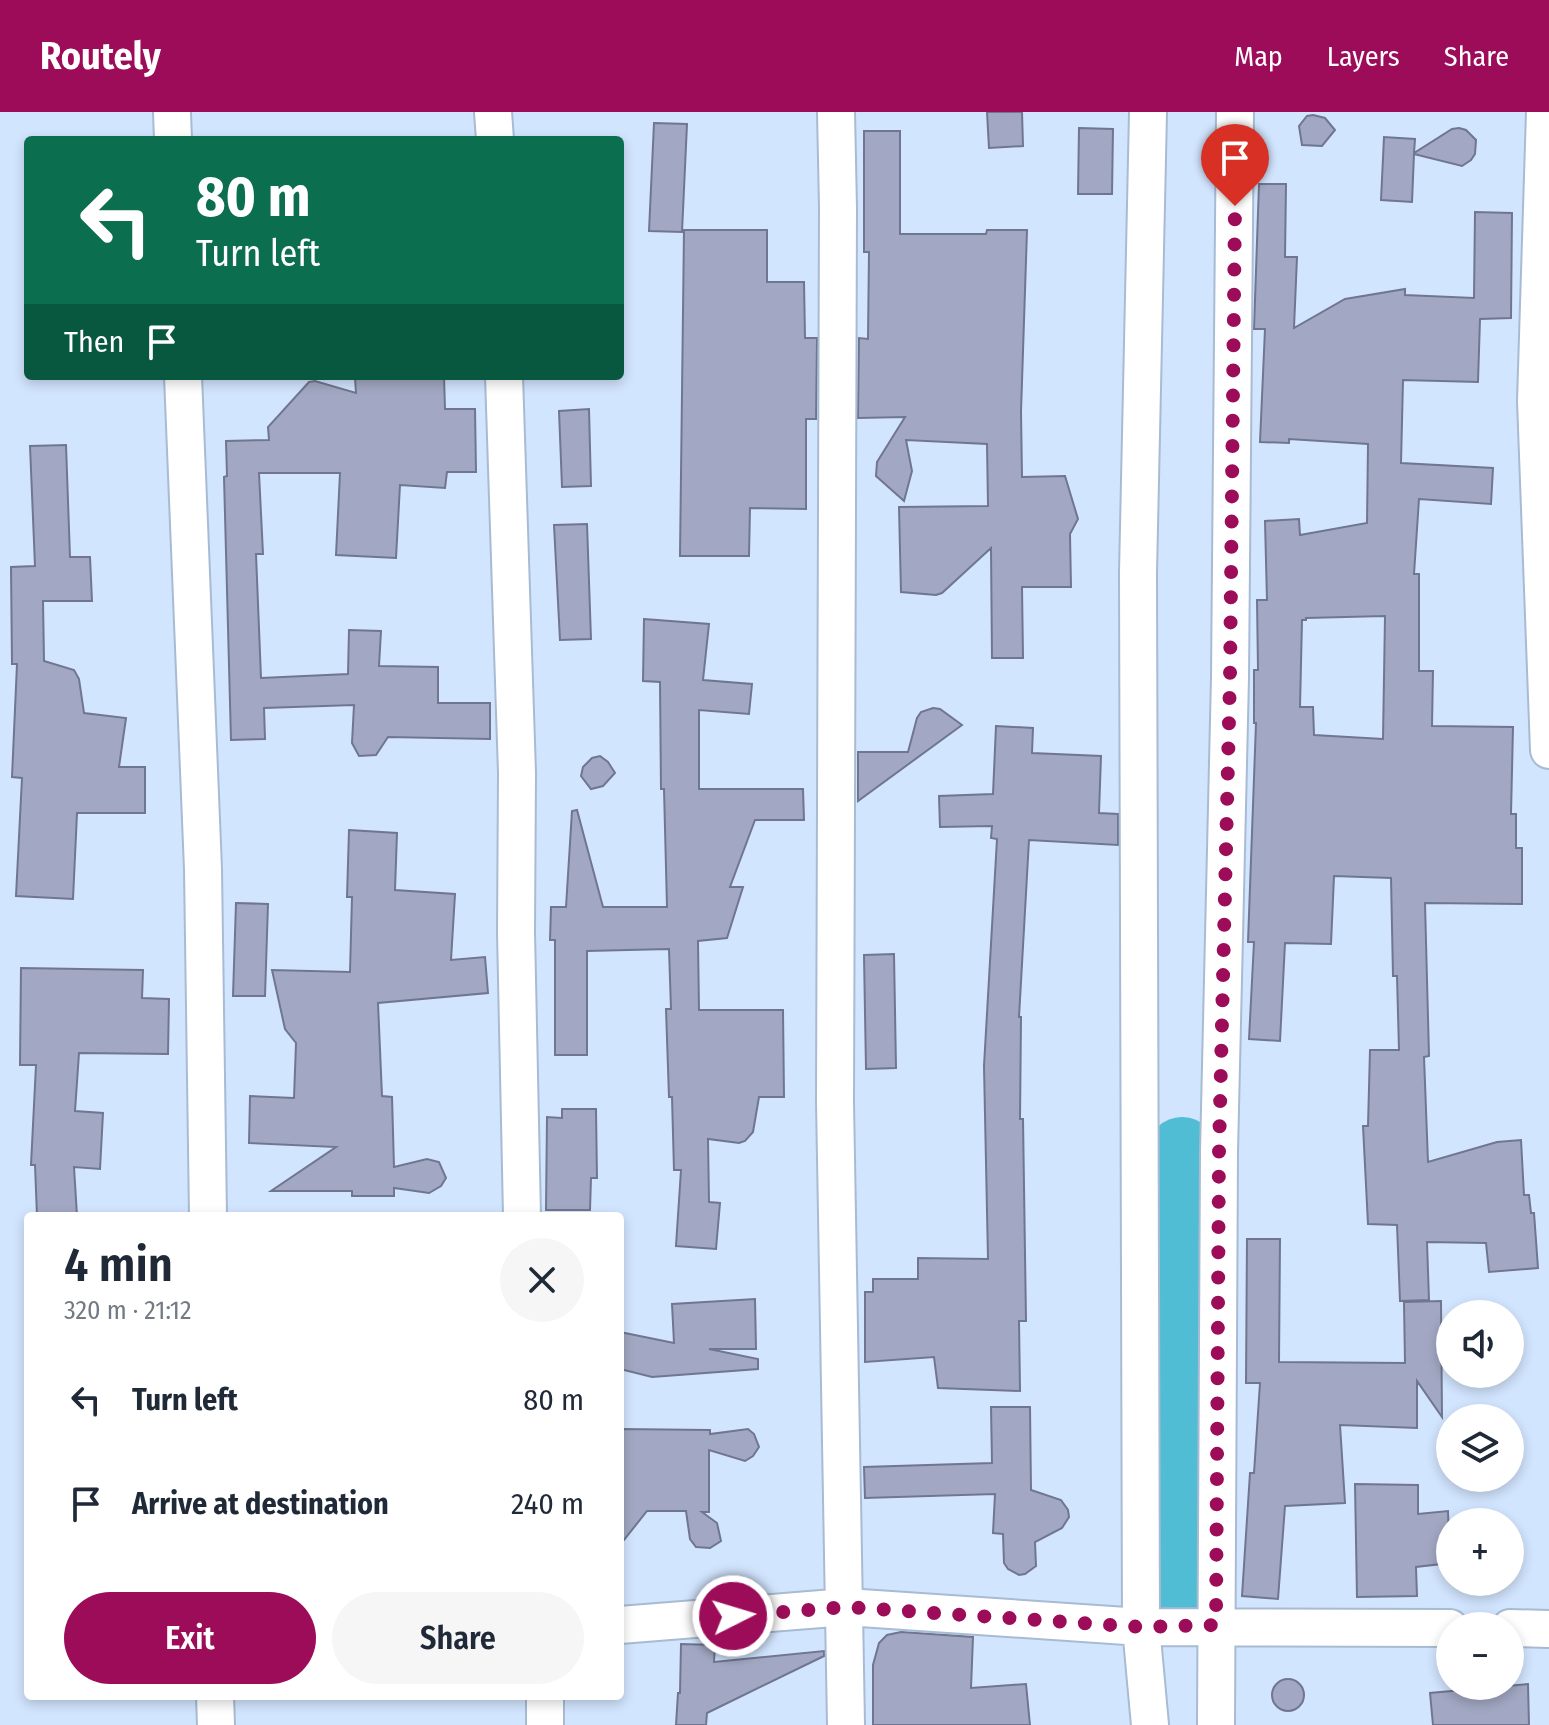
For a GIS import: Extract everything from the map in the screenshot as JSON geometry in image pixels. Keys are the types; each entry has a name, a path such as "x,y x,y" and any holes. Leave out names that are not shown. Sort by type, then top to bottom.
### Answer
{"street":[{"path":"172,112 173,136"},
{"path":"493,112 495,136"},
{"path":"836,112 835,1102 846,1725"},
{"path":"1148,112 1138,573 1141,1627 1150,1725"},
{"path":"1216,1725 1219,1152 1230,677 1235,112"},
{"path":"1545,112 1536,401 1549,750"},
{"path":"183,380 203,869 208,1212"},
{"path":"504,380 517,773 516,932 522,1212"},
{"path":"624,1625 846,1607 1141,1627 1436,1628"},
{"path":"1524,1628 1549,1629"},
{"path":"215,1700 216,1725"},
{"path":"545,1700 545,1725"}],"building":[{"path":"987,112 1022,112 1023,146 989,148"},
{"path":"1307,116 1325,118 1335,130 1322,146 1302,145 1299,126"},
{"path":"654,123 687,124 682,232 649,231"},
{"path":"1079,128 1113,129 1112,194 1078,194"},
{"path":"1452,129 1466,130 1476,140 1475,154 1471,160 1462,166 1414,154 1412,202 1381,200 1384,137 1415,139 1414,153"},
{"path":"864,131 900,131 900,234 986,234 987,230 1027,230 1022,477 1065,476 1078,519 1070,534 1071,587 1022,587 1023,658 992,658 991,548 942,593 901,592 899,507 988,506 987,444 906,440 912,471 904,501 876,476 877,462 905,417 858,418 859,338 868,339 869,252 864,252"},
{"path":"1259,184 1286,184 1285,257 1297,257 1294,328 1345,299 1405,289 1405,295 1474,298 1475,212 1512,213 1511,318 1480,319 1478,382 1403,380 1401,463 1493,468 1491,504 1419,499 1414,574 1419,574 1419,671 1433,671 1432,726 1513,727 1511,814 1516,814 1516,848 1522,848 1522,904 1425,903 1429,1056 1424,1057 1428,1162 1497,1142 1521,1140 1524,1195 1529,1195 1531,1213 1534,1213 1538,1268 1489,1272 1486,1243 1427,1242 1429,1300 1400,1301 1397,1225 1368,1224 1363,1126 1368,1126 1370,1050 1399,1050 1397,976 1393,976 1391,878 1334,876 1331,944 1285,943 1280,1041 1249,1039 1254,942 1248,942 1256,723 1254,670 1258,670 1257,600 1267,600 1265,521 1299,519 1300,535 1367,523 1368,444 1289,439 1289,443 1260,442 1265,329 1254,329","holes":["1385,616 1383,739 1314,735 1313,707 1300,707 1302,620"]},
{"path":"684,230 767,230 767,282 804,282 805,338 817,338 816,419 806,419 806,509 750,508 749,556 680,556"},
{"path":"355,380 444,380 445,409 475,409 476,472 447,472 445,488 400,485 396,558 336,555 340,473 259,473 263,554 256,554 261,678 348,674 349,630 381,631 379,666 438,667 438,703 490,703 490,739 388,737 376,755 359,756 352,743 354,705 264,708 265,739 231,740 224,477 227,476 226,441 269,440 268,427 309,382 356,393"},
{"path":"589,409 591,486 562,487 559,411"},
{"path":"66,445 70,557 90,557 92,601 43,601 44,661 74,670 79,679 84,713 126,718 119,767 145,767 145,813 77,813 73,899 16,896 22,778 12,777 17,664 12,664 11,567 35,566 30,446"},
{"path":"587,524 591,639 560,640 554,525"},
{"path":"644,619 709,624 703,680 752,684 749,714 699,710 699,789 803,789 804,820 755,820 730,887 743,887 727,938 698,941 699,1010 783,1010 784,1097 759,1097 753,1132 745,1141 708,1139 709,1202 720,1203 716,1249 676,1246 681,1170 674,1170 672,1097 669,1097 666,1009 671,1009 669,949 587,951 587,1055 555,1055 555,940 550,940 551,907 566,907 572,811 577,810 603,907 667,907 660,682 643,681"},
{"path":"940,709 962,725 858,801 858,752 908,752 917,718 921,712"},
{"path":"996,726 1033,728 1032,753 1101,756 1099,813 1118,814 1118,845 1029,840 1019,1017 1026,1321 1019,1321 1020,1391 938,1388 934,1357 865,1362 865,1292 873,1292 873,1279 918,1279 918,1258 988,1259 984,1066 997,839 991,838 992,826 940,827 939,796 993,794"},
{"path":"600,756 615,773 603,786 591,789 581,776 583,767 592,758"},
{"path":"349,830 397,833 395,890 455,894 451,960 485,957 488,993 378,1003 382,1096 392,1097 394,1167 427,1159 439,1162 446,1178 441,1186 429,1193 394,1188 394,1196 352,1196 352,1191 271,1191 336,1147 249,1143 250,1096 294,1098 296,1043 285,1029 272,970 350,972 352,897 347,897"},
{"path":"236,903 268,904 265,996 233,996"},
{"path":"894,954 896,1068 866,1069 864,955"},
{"path":"21,968 143,970 142,998 169,999 168,1054 79,1053 75,1111 103,1113 100,1169 74,1167 77,1212 37,1212 35,1165 31,1165 36,1065 20,1065"},
{"path":"562,1109 596,1109 597,1178 591,1178 590,1210 546,1210 547,1117 562,1118"},
{"path":"1247,1239 1280,1239 1279,1362 1405,1363 1404,1302 1436,1301 1436,1388 1442,1388 1442,1404 1436,1404 1436,1408 1417,1381 1417,1428 1340,1425 1345,1503 1285,1506 1278,1599 1242,1596 1260,1383 1246,1383"},
{"path":"755,1299 756,1349 709,1349 758,1359 758,1369 652,1377 624,1370 624,1333 674,1343 672,1304"},
{"path":"991,1407 1030,1407 1031,1490 1061,1500 1068,1510 1069,1517 1062,1528 1035,1542 1036,1566 1025,1574 1019,1575 1004,1563 1003,1534 993,1533 995,1494 865,1498 864,1467 992,1463"},
{"path":"624,1429 710,1430 710,1434 748,1429 754,1434 759,1447 745,1461 709,1450 709,1512 702,1512 717,1523 721,1541 710,1548 696,1547 690,1539 686,1511 647,1511 624,1540"},
{"path":"1355,1484 1418,1485 1418,1514 1436,1512 1436,1565 1416,1567 1417,1596 1357,1597"},
{"path":"901,1632 973,1637 971,1688 1026,1684 1030,1725 873,1725 873,1665 879,1643 887,1635"},
{"path":"681,1644 715,1645 714,1662 824,1651 824,1656 707,1713 706,1725 676,1725"},
{"path":"1288,1679 1300,1683 1304,1695 1300,1707 1288,1711 1276,1707 1272,1695 1276,1683"},
{"path":"1524,1684 1528,1684 1529,1725 1433,1725 1430,1693 1436,1692 1436,1700 1524,1700"}],"waterway":[{"path":"1177,1593 1182,1152"}],"route":[{"path":"733,1616 846,1607 1141,1627 1216,1625 1219,1152 1230,677 1235,206"}]}
